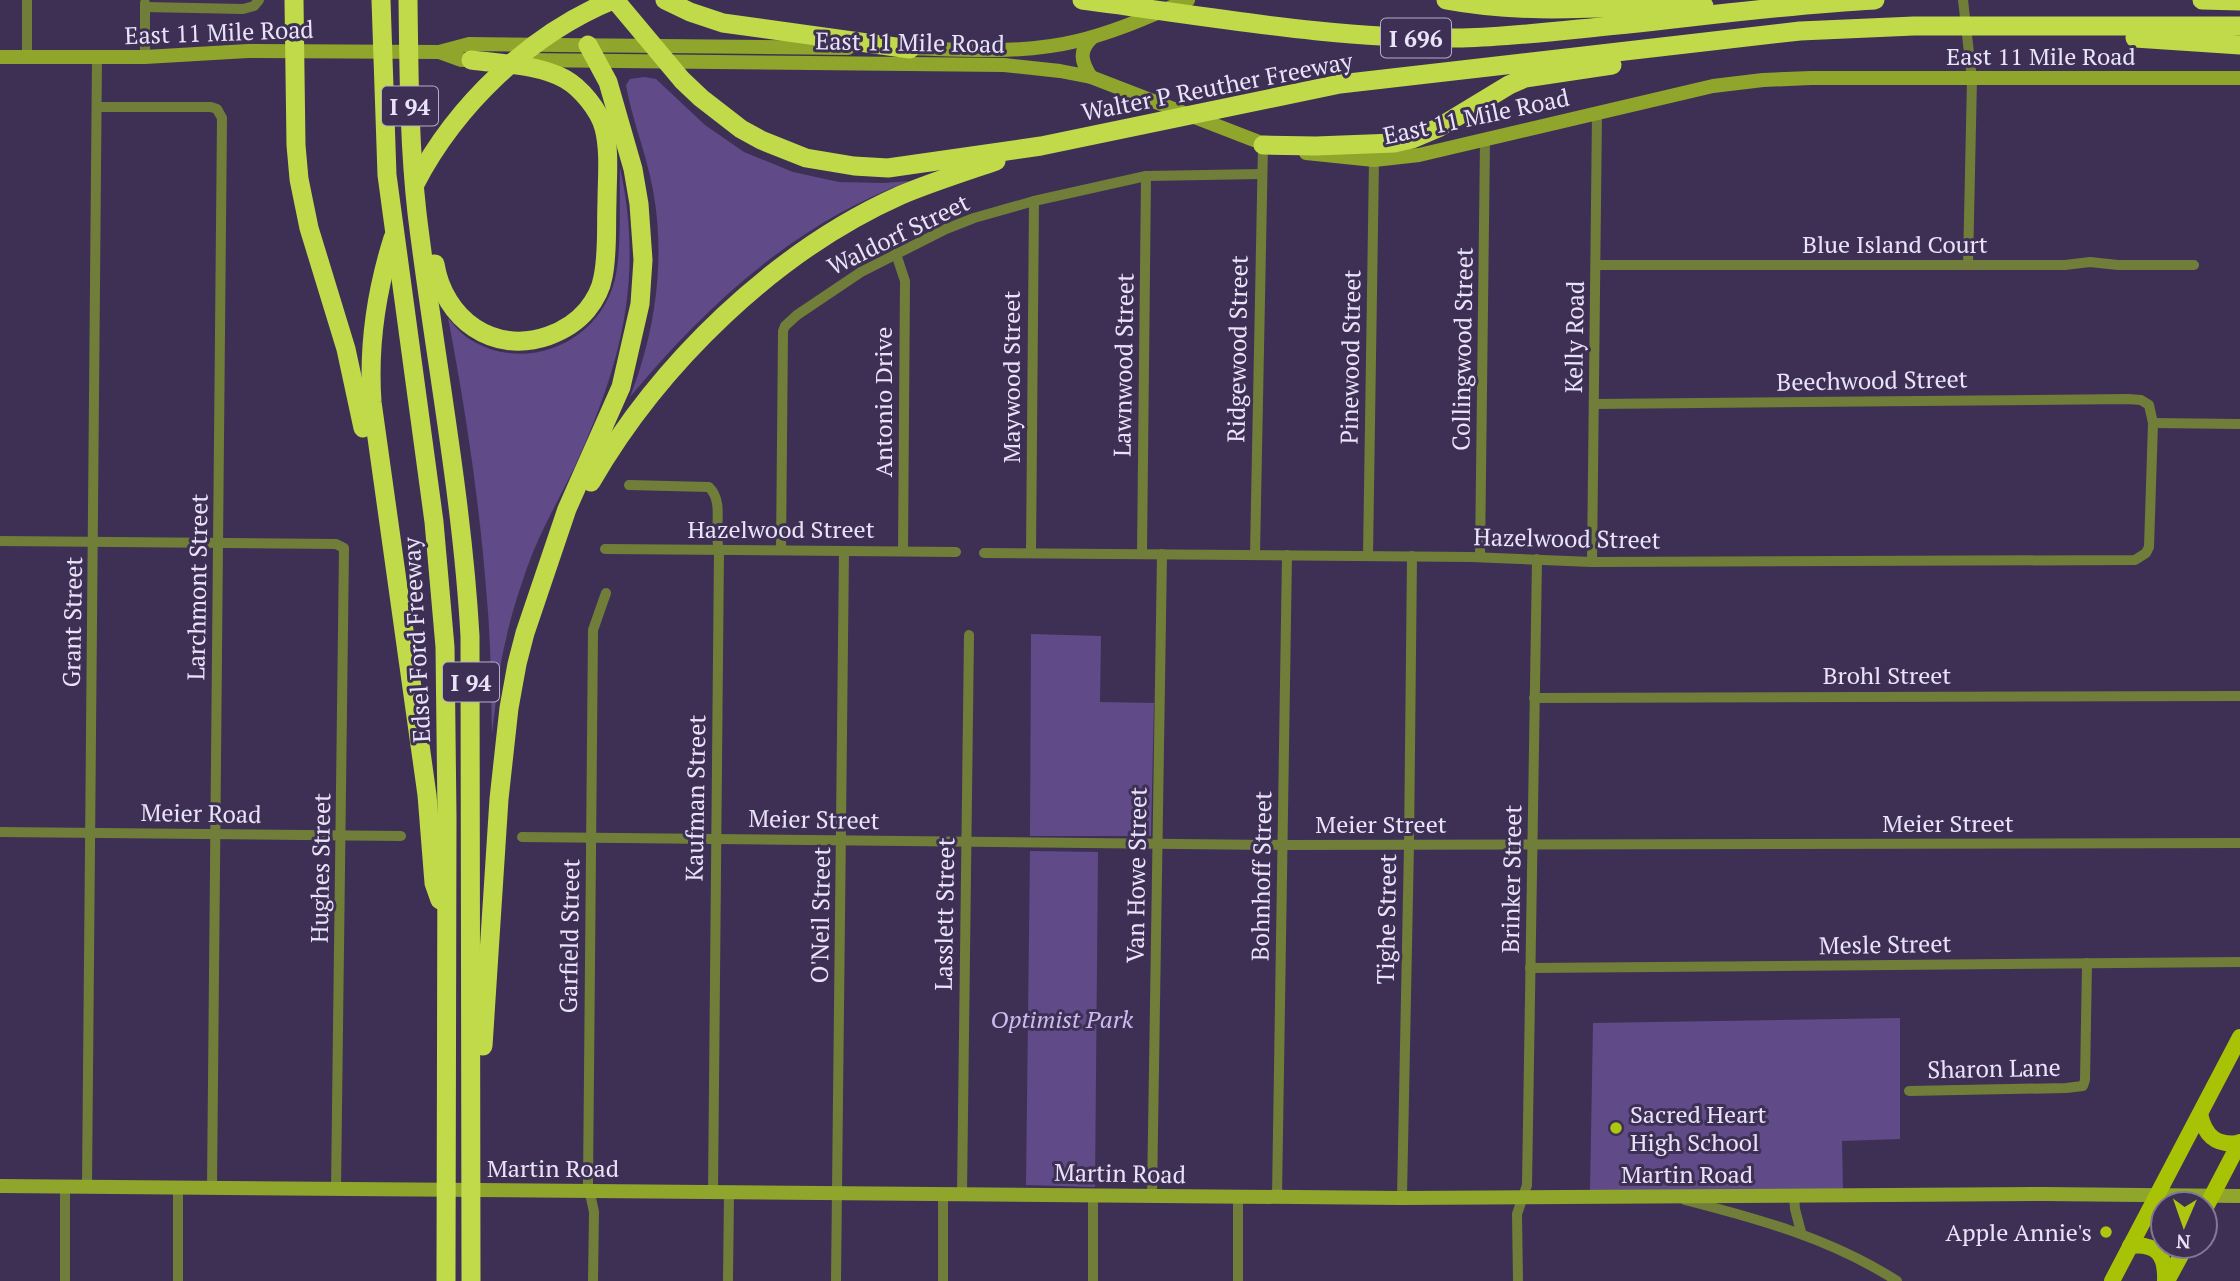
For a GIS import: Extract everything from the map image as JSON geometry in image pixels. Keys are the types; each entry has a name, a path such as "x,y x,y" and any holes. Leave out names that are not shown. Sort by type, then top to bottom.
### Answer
{"highway":[{"path":"294,0 296,145 303,202 346,349 390,571 402,618"},
{"name":"Edsel Ford Freeway","path":"381,0 387,175 441,583 447,692 446,1281"},
{"name":"Edsel Ford Freeway","path":"408,0 410,128 417,212 461,531 470,636 471,1281"},
{"path":"447,920 434,883 427,794 372,402 371,345 377,295 400,214 437,147 475,100 524,53 578,17 614,0 682,80 724,117 761,140 806,158 854,166 888,168 1041,146"},
{"path":"666,0 690,12 723,23 910,48"},
{"name":"Walter P Reuther Freeway","path":"1082,0 1333,32 1410,38 1518,35 1751,10 1875,0"},
{"path":"1446,0 1528,10 1684,5 1751,10"},
{"path":"2202,0 2240,1"},
{"path":"1914,26 1988,36 2093,36 2240,45"},
{"name":"Walter P Reuther Freeway","path":"1041,146 1340,84 1800,30 1914,26 2240,26"},
{"path":"1263,145 1394,143 1412,139 1438,128 1525,78 1664,58 1744,37"},
{"path":"471,1155 482,1062 499,799 509,708 525,633 542,580 566,509 621,387 640,304 643,260 639,204 633,169 608,82 592,53"},
{"path":"417,212 430,237 440,288 461,319 484,334 514,342 555,334 585,312 601,285 606,246 607,177 606,139 598,114 582,93 566,79 541,70 471,60"},
{"path":"542,580 575,511 611,448 650,396 727,312 795,258 864,214 901,195 1041,146"}],"main road":[{"name":"East 11 Mile Road","path":"439,52 461,60 471,60 592,53 622,45 1018,49 1058,45 1094,36 1188,0"},
{"path":"1090,77 1081,58 1087,43 1094,36"},
{"name":"East 11 Mile Road","path":"0,57 145,57 248,51 439,52 469,44 592,53 636,62 1004,65 1090,77 1263,145 1321,155 1374,160 1419,155 1485,141 1669,95 1763,80 2240,78"},
{"path":"2159,1190 2240,1037"},
{"path":"2200,1114 2209,1136 2222,1144 2240,1143"},
{"path":"2215,1190 2240,1143"},
{"name":"Martin Road","path":"0,1186 1402,1198 2149,1196"},
{"name":"Martin Road","path":"2219,1201 2240,1196"},
{"path":"2112,1281 2149,1209"},
{"path":"2130,1246 2142,1245 2156,1250 2164,1262 2166,1281"},
{"path":"2166,1281 2178,1260"}],"street":[{"path":"27,0 27,58"},
{"path":"145,57 145,4 243,9 254,6 259,0"},
{"path":"1963,0 1972,79 1968,265"},
{"name":"Grant Street","path":"87,1186 97,58"},
{"name":"Larchmont Street","path":"97,107 211,107 217,109 222,118 212,1188"},
{"name":"Kelly Road","path":"1592,562 1597,113"},
{"name":"Collingwood Street","path":"1480,557 1485,141"},
{"name":"Ridgewood Street","path":"1255,554 1263,145"},
{"name":"Pinewood Street","path":"1367,556 1374,160"},
{"name":"Waldorf Street","path":"782,550 783,352 785,326 797,315 828,293 896,254 974,218 1034,201 1146,176 1262,174"},
{"name":"Lawnwood Street","path":"1142,554 1146,176"},
{"name":"Maywood Street","path":"1031,553 1034,201"},
{"name":"Antonio Drive","path":"896,254 905,281 903,551"},
{"name":"Blue Island Court","path":"1596,265 2065,265 2090,262 2118,265 2194,265"},
{"name":"Beechwood Street","path":"1594,404 2128,399 2141,400 2149,405 2153,423"},
{"path":"2153,423 2240,424"},
{"name":"Hazelwood Street","path":"984,553 1480,557 1592,562 2135,560 2146,553 2150,539 2153,423"},
{"name":"Kaufman Street","path":"629,485 709,487 717,500 716,540 719,550 713,1192"},
{"path":"0,541 219,544"},
{"name":"Hughes Street","path":"219,544 337,544 344,548 337,1189"},
{"name":"Hazelwood Street","path":"605,549 956,552"},
{"name":"O'Neil Street","path":"836,1281 844,551"},
{"name":"Van Howe Street","path":"1152,1196 1161,554"},
{"name":"Bohnhoff Street","path":"1277,1197 1287,555"},
{"name":"Tighe Street","path":"1402,1198 1412,556"},
{"name":"Brinker Street","path":"1518,1281 1517,1214 1527,1185 1537,559"},
{"name":"Garfield Street","path":"593,1281 594,1212 589,1191 593,630 606,593"},
{"name":"Lasslett Street","path":"962,1194 969,635"},
{"name":"Brohl Street","path":"1535,698 2240,696"},
{"name":"Meier Road","path":"0,832 401,836"},
{"name":"Meier Street","path":"522,837 1532,846 2240,843"},
{"name":"Mesle Street","path":"1531,968 2240,962"},
{"name":"Sharon Lane","path":"1909,1091 2053,1089 2083,1086 2086,1071 2087,963"},
{"path":"65,1186 65,1281"},
{"path":"178,1188 178,1281"},
{"path":"729,1192 729,1281"},
{"path":"943,1194 943,1281"},
{"path":"1093,1196 1093,1281"},
{"path":"1673,1196 1801,1233 1861,1259 1897,1281"},
{"path":"1794,1196 1801,1233"},
{"path":"1238,1197 1238,1281"}],"green space":[{"path":"630,79 656,79 705,125 744,152 793,172 839,182 910,181 829,219 756,270 690,330 630,397 647,342 657,284 658,225 654,196 626,85"},
{"path":"620,167 630,247 624,321 616,357 591,429 537,542 521,585 503,651 492,734 484,565 466,423 448,318 471,340 493,350 515,354 558,346 578,335 594,320 607,301 615,279 619,239"},
{"path":"1031,634 1101,636 1100,702 1154,703 1151,836 1030,836"},
{"name":"Optimist Park","path":"1030,851 1098,852 1095,1187 1026,1185"},
{"path":"1900,1018 1900,1139 1842,1141 1843,1190 1590,1191 1593,1023"}],"place":[{"name":"Sacred Heart High School","path":"1616,1128"},
{"name":"Apple Annie's","path":"2106,1232"}]}
